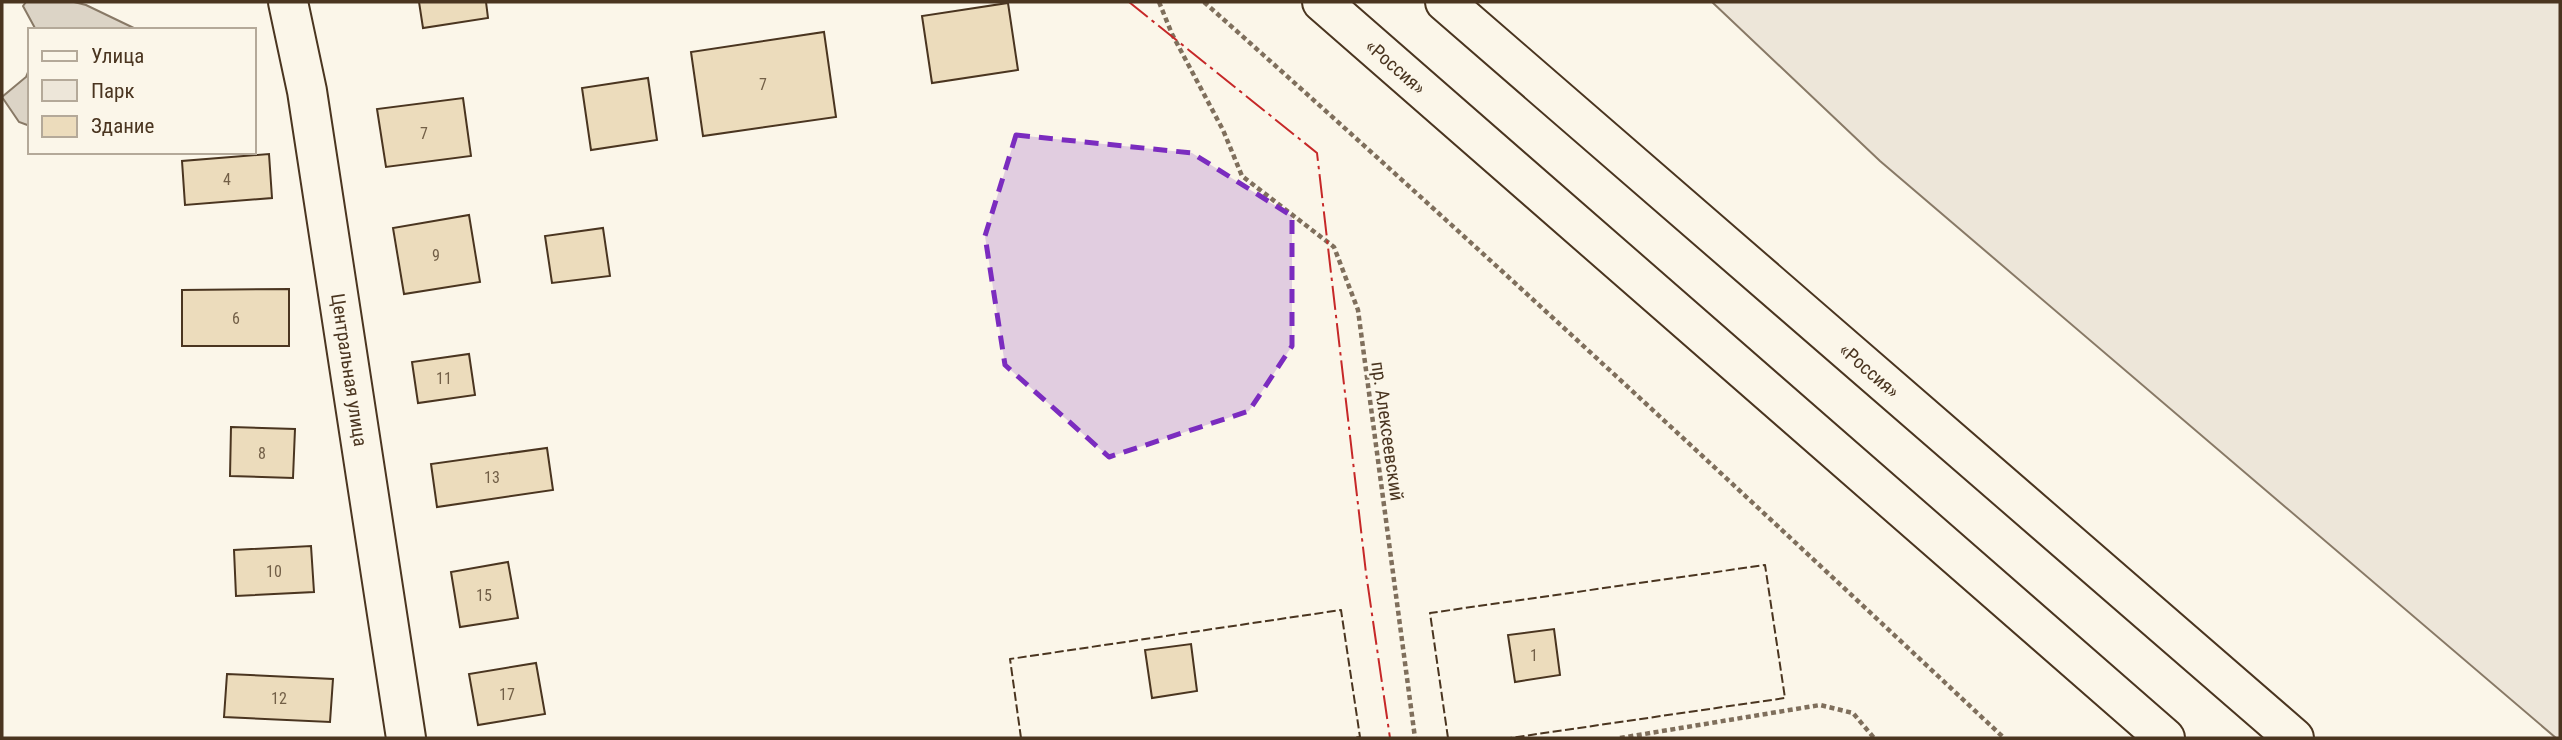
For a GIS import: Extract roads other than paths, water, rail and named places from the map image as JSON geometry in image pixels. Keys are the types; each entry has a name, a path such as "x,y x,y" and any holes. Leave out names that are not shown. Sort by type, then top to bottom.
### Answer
{"main road":[{"name":"Центральная улица","path":"288,2 307,91 406,738"},
{"name":"«Россия»","path":"1322,2 2165,738"},
{"name":"«Россия»","path":"1445,2 2294,738"}]}
